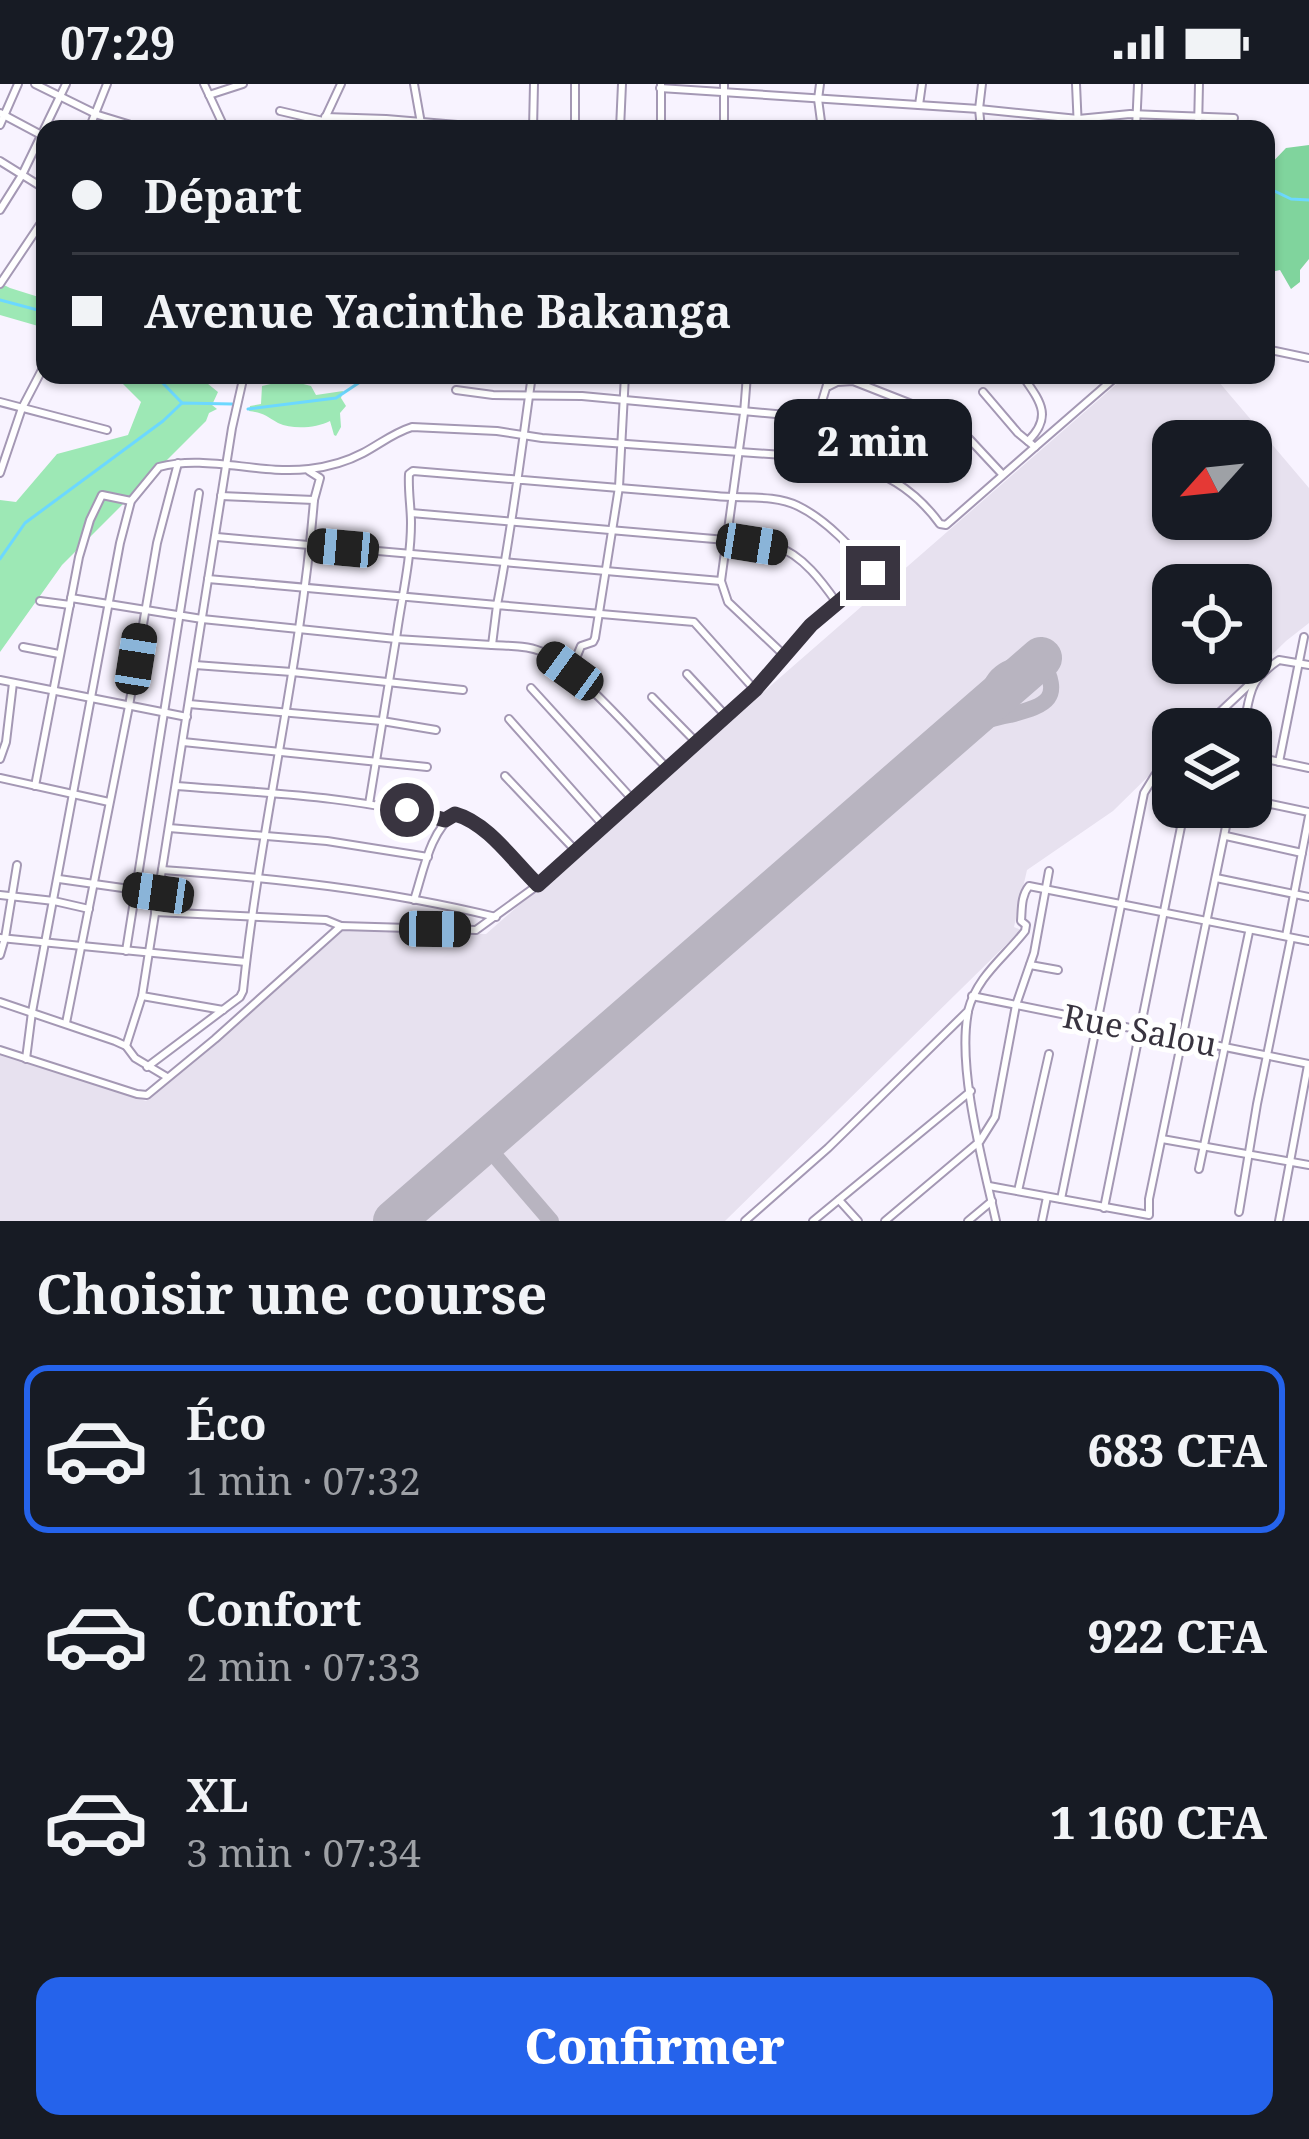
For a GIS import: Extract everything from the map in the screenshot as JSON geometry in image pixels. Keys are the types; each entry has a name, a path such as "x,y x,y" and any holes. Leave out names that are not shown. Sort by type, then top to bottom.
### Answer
{"street":[{"path":"18,84 2,118 36,133"},
{"path":"35,84 114,120"},
{"path":"49,120 66,84"},
{"path":"94,120 107,84"},
{"path":"204,84 221,120"},
{"path":"209,95 242,84"},
{"path":"323,120 341,84"},
{"path":"414,84 420,120"},
{"path":"533,120 534,84"},
{"path":"574,120 575,84"},
{"path":"620,120 622,84"},
{"path":"820,84 822,120"},
{"path":"919,105 922,84"},
{"path":"980,120 982,84"},
{"path":"1076,84 1078,118"},
{"path":"1135,120 1138,84"},
{"path":"1199,84 1199,118"},
{"path":"661,120 660,86 1078,118 1135,114 1234,118"},
{"path":"723,89 724,120"},
{"path":"280,111 312,120"},
{"path":"370,120 391,120"},
{"path":"0,210 36,149"},
{"path":"0,161 36,184"},
{"path":"0,284 36,230"},
{"path":"1275,352 1309,358"},
{"path":"0,473 36,381"},
{"path":"126,1046 142,996 242,384"},
{"path":"492,645 531,384"},
{"path":"570,671 581,646 595,638 619,487 625,384"},
{"path":"746,384 721,580 734,609 784,655"},
{"path":"456,390 808,417 819,411 829,386 834,384"},
{"path":"861,384 937,414 960,429 1002,474"},
{"path":"1028,384 1042,406 1031,444"},
{"path":"26,1059 120,543 131,501 159,467 306,470 343,462 412,427 524,434 840,459 904,486 943,525 1031,444 1107,384"},
{"path":"983,392 1031,444"},
{"path":"0,402 107,430"},
{"path":"66,1023 161,523 178,464"},
{"path":"152,1069 242,994 320,478 306,470"},
{"path":"155,912 476,930 538,885 633,800 755,690 811,625 873,573 833,532 801,507 785,501 410,472 407,554 369,804"},
{"path":"126,951 199,493"},
{"path":"35,786 79,557 99,499 107,494 131,501"},
{"path":"221,496 314,500"},
{"path":"410,513 778,548 823,584 837,603"},
{"path":"215,537 721,580"},
{"path":"208,579 694,622 755,690"},
{"path":"40,601 395,639 536,649 570,671 667,768"},
{"path":"1279,762 1304,664 1304,637"},
{"path":"23,646 59,654"},
{"path":"1272,665 1279,660 1304,664"},
{"path":"195,665 463,690"},
{"path":"687,674 726,716"},
{"path":"0,680 187,717"},
{"path":"0,759 13,683"},
{"path":"1225,708 1250,684"},
{"path":"532,688 633,800"},
{"path":"652,697 696,742"},
{"path":"189,704 436,730"},
{"path":"509,719 603,825"},
{"path":"183,742 427,767"},
{"path":"1272,760 1309,768"},
{"path":"506,776 576,851"},
{"path":"0,778 109,802"},
{"path":"1061,1199 1144,793 1152,780"},
{"path":"176,786 369,804 445,820"},
{"path":"1239,1213 1309,814 1272,805"},
{"path":"414,900 445,820 455,814 487,833 538,885"},
{"path":"169,828 327,841 428,857"},
{"path":"1105,1208 1182,828"},
{"path":"989,1186 1149,1218 1149,1199 1227,828"},
{"path":"1226,836 1302,853"},
{"path":"0,955 17,865"},
{"path":"162,870 379,892 496,917"},
{"path":"885,1221 980,1141 995,1117 1049,872"},
{"path":"1216,878 1309,897"},
{"path":"59,879 158,893"},
{"path":"996,1221 965,1046 968,1011 992,964 1025,932 1021,921 1029,886 1309,941"},
{"path":"0,895 89,908"},
{"path":"0,1050 143,1095 151,1093 341,926"},
{"path":"1199,1169 1249,931"},
{"path":"3,938 246,962"},
{"path":"1030,965 1058,970"},
{"path":"142,996 223,1010"},
{"name":"Rue Salou","path":"972,996 1309,1064"},
{"path":"0,1002 126,1046 135,1058 167,1077"},
{"path":"745,1221 968,1011"},
{"path":"1018,1191 1049,1054"},
{"path":"1279,1221 1309,1064"},
{"path":"813,1221 971,1091"},
{"path":"1162,1139 1309,1165"},
{"path":"1042,1221 1047,1197"},
{"path":"839,1200 858,1221"},
{"path":"968,1221 992,1201"},
{"path":"1084,1221 1087,1205"}],"shaded area":[{"path":"1117,384 1221,384 1251,420 1152,420 1152,540 1272,540 1272,444 1309,488 1309,623 1272,655 1272,564 1152,564 1152,684 1243,684 1218,708 1152,708 1152,773 1113,811 1027,870 1014,927 1021,930 725,1221 0,1221 0,1053 146,1101 343,930 486,934"}],"green space":[{"path":"1309,145 1309,259 1300,270 1300,282 1291,289 1280,270 1275,271 1275,160 1286,148"},
{"path":"0,283 36,296 36,325 0,315"},
{"path":"123,384 208,384 218,392 212,405 217,409 62,565 0,652 0,500 16,502 57,454 128,435 141,402"},
{"path":"303,384 316,395 343,391 346,406 336,436 330,421 290,427 249,411 250,406 261,404 262,386"}],"waterway":[{"path":"1275,191 1309,200"},
{"path":"0,300 36,310"},
{"path":"164,384 182,403"},
{"path":"248,409 336,398 357,384"},
{"path":"0,559 25,523 182,403 232,404"}],"taxiway":[{"path":"963,727 1023,711 1048,698 1051,683 1041,658 997,676 988,705"},
{"path":"484,1143 551,1221"},
{"path":"400,1215 405,1221"}],"runway":[{"path":"394,1221 1041,658"}],"route":[{"path":"407,810 445,820 455,814 467,818 538,885 755,690 811,625 873,573"}]}
